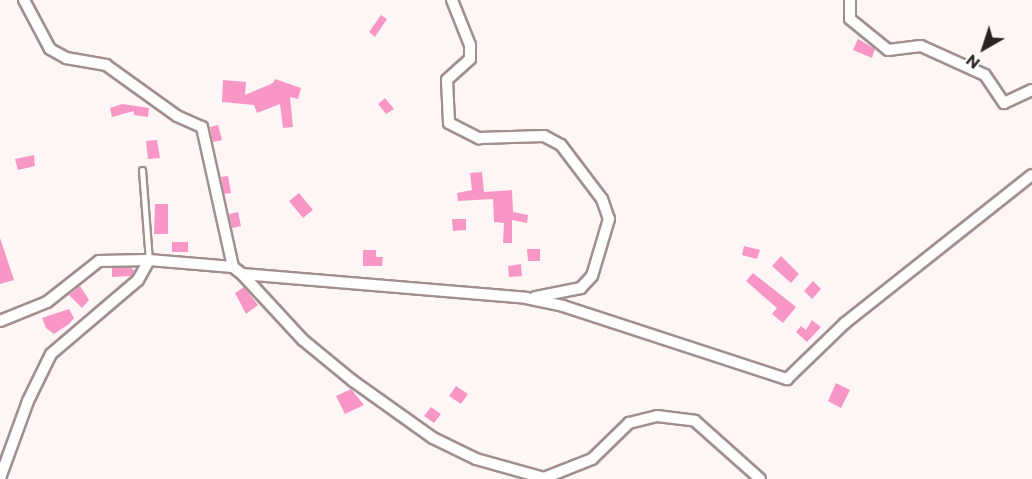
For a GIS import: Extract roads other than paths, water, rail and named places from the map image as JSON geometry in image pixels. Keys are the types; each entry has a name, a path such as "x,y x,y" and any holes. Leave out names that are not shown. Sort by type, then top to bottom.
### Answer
{"street":[{"path":"24,0 50,49 66,58 106,64 177,116 202,127 233,267"},
{"path":"453,0 470,45 470,59 447,80 449,123 479,138 544,136 561,145 602,199 609,219 592,276 581,288 526,298"},
{"path":"850,0 850,18 888,50 921,46 985,75 1004,103 1032,90"},
{"path":"242,274 526,298 563,306 788,379 845,323 1032,175"},
{"path":"0,478 28,401 51,354 138,280 149,260"},
{"path":"0,321 25,314 47,302 99,261 149,260 233,267 303,340 353,381 433,438 476,459 544,478 592,459 629,423 657,416 695,421 760,479"}],"lane":[{"path":"142,170 149,260"}]}
